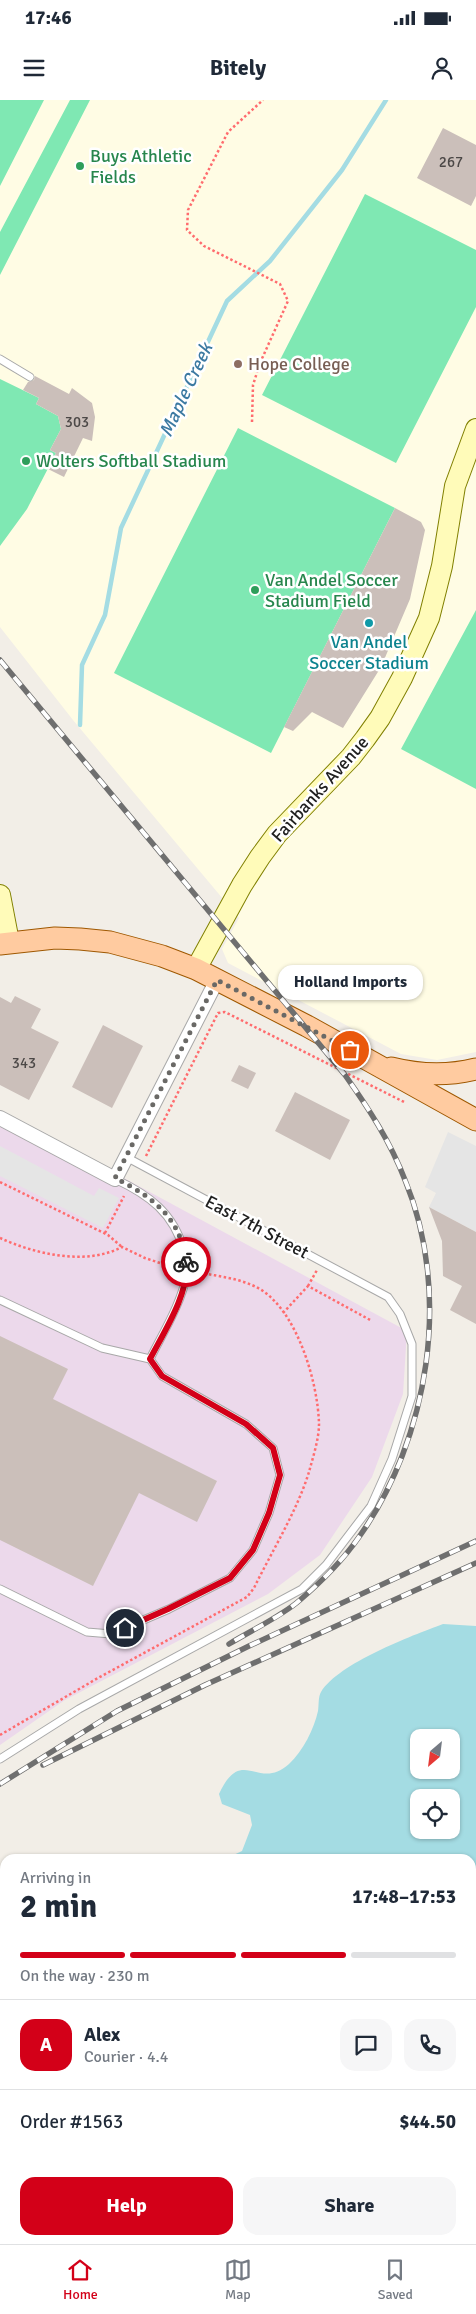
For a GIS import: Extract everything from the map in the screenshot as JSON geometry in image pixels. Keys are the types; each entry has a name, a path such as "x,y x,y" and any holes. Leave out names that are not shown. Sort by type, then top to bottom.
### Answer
{"main road":[{"path":"5,943 55,938 110,942 162,956 196,969 378,1065 421,1092 476,1120"},
{"path":"378,1065 437,1074 476,1070"}],"street":[{"name":"Fairbanks Avenue","path":"196,969 242,885 260,857 277,834 351,757 380,718 402,678 429,618 442,566 456,486 476,429"},
{"path":"0,895 5,943"},
{"path":"0,1118 115,1178 217,980"}],"lane":[{"path":"0,359 30,377"},
{"name":"East 7th Street","path":"0,1759 79,1709 302,1589 326,1565 371,1506 392,1459 412,1396 412,1344 400,1314 388,1297 126,1157"},
{"path":"115,1178 157,1203 179,1233 187,1272 172,1316 150,1359"},
{"path":"0,1300 102,1348 150,1359 162,1376 246,1424 273,1448 280,1475 269,1513 253,1550 230,1578 168,1609 111,1634 87,1632 0,1589"}],"path":[{"path":"252,422 254,385 260,363 288,301 280,284 204,246 187,230 188,210 228,132 263,100"},
{"path":"141,1166 218,1014 225,1012 408,1104"},
{"path":"0,1182 104,1233 122,1246 153,1261 187,1272 225,1276 265,1292 295,1330 305,1351 317,1406 319,1426 308,1473 254,1588 247,1597 98,1678 0,1735"},
{"path":"104,1233 130,1186"},
{"path":"0,1238 19,1247 65,1255 92,1256 112,1252 122,1246"},
{"path":"282,1313 308,1286 321,1262"},
{"path":"308,1286 372,1321"}],"shaded area":[{"name":"Hope College","path":"0,100 476,100 476,1052 437,1060 401,1054 228,963 222,949 239,918 73,720 0,627"},
{"path":"0,1111 407,1331 403,1394 372,1477 320,1555 268,1594 65,1700 0,1745"},
{"path":"448,1132 476,1146 476,1232 429,1207 436,1193 425,1187"},
{"path":"0,1146 94,1196 99,1188 119,1198 103,1228 0,1176"}],"green space":[{"path":"0,100 44,100 0,186"},
{"path":"70,100 90,100 0,275 0,232"},
{"path":"365,194 476,250 476,307 396,463 262,395"},
{"name":"Wolters Softball Stadium","path":"0,379 39,398 36,404 58,416 61,429 50,450 56,453 27,509 0,546"},
{"name":"Van Andel Soccer Stadium Field","path":"238,428 395,508 271,753 114,673"},
{"path":"476,610 476,789 401,749"}],"water":[{"path":"443,1624 476,1626 476,1854 236,1854 242,1851 252,1825 250,1815 222,1804 219,1794 227,1780 235,1772 243,1770 268,1773 278,1771 289,1764 299,1753 311,1732 318,1711 321,1692 330,1681 343,1671 377,1652"}],"building":[{"path":"443,128 476,145 476,196 471,206 417,178"},
{"path":"35,376 69,394 72,388 92,403 95,417 92,441 83,438 64,477 48,469 56,453 50,450 61,429 58,416 36,404 39,398 23,390 28,382 34,380"},
{"name":"Van Andel Soccer Stadium","path":"395,508 421,522 425,530 410,599 381,667 343,728 312,712 293,731 284,727"},
{"path":"15,996 41,1009 31,1028 59,1042 29,1100 0,1085 0,997 11,1003"},
{"path":"103,1025 143,1046 112,1108 72,1087"},
{"path":"239,1065 256,1073 248,1089 231,1081"},
{"path":"295,1092 350,1120 330,1160 275,1131"},
{"path":"429,1207 476,1232 476,1324 450,1310 462,1286 443,1276 442,1241"},
{"path":"0,1336 68,1369 53,1399 217,1481 197,1522 139,1493 93,1586 0,1540"}],"waterway":[{"name":"Maple Creek","path":"80,725 82,665 105,615 121,528 227,301 270,261 342,170 386,100"}],"railway":[{"path":"0,660 345,1075 371,1113 393,1152 405,1180 419,1224 427,1270 430,1317 426,1364 417,1411 402,1455 383,1498 353,1546 316,1586 293,1606 229,1644"},
{"path":"0,1784 117,1711 249,1646 476,1541"},
{"path":"43,1765 205,1685 476,1563"}],"way so far":[{"path":"186,1262 179,1233 157,1203 115,1178 217,980 350,1050"}],"place":[{"name":"Buys Athletic Fields","path":"80,166"},
{"name":"Hope College","path":"238,364"},
{"name":"Wolters Softball Stadium","path":"26,461"},
{"name":"Van Andel Soccer Stadium Field","path":"255,590"},
{"name":"Van Andel Soccer Stadium","path":"369,623"},
{"name":"Holland Imports","path":"350,1050"}],"route":[{"path":"125,1628 230,1578 253,1550 269,1513 280,1475 273,1448 246,1424 162,1376 150,1359 180,1296 187,1272 186,1262"}]}
